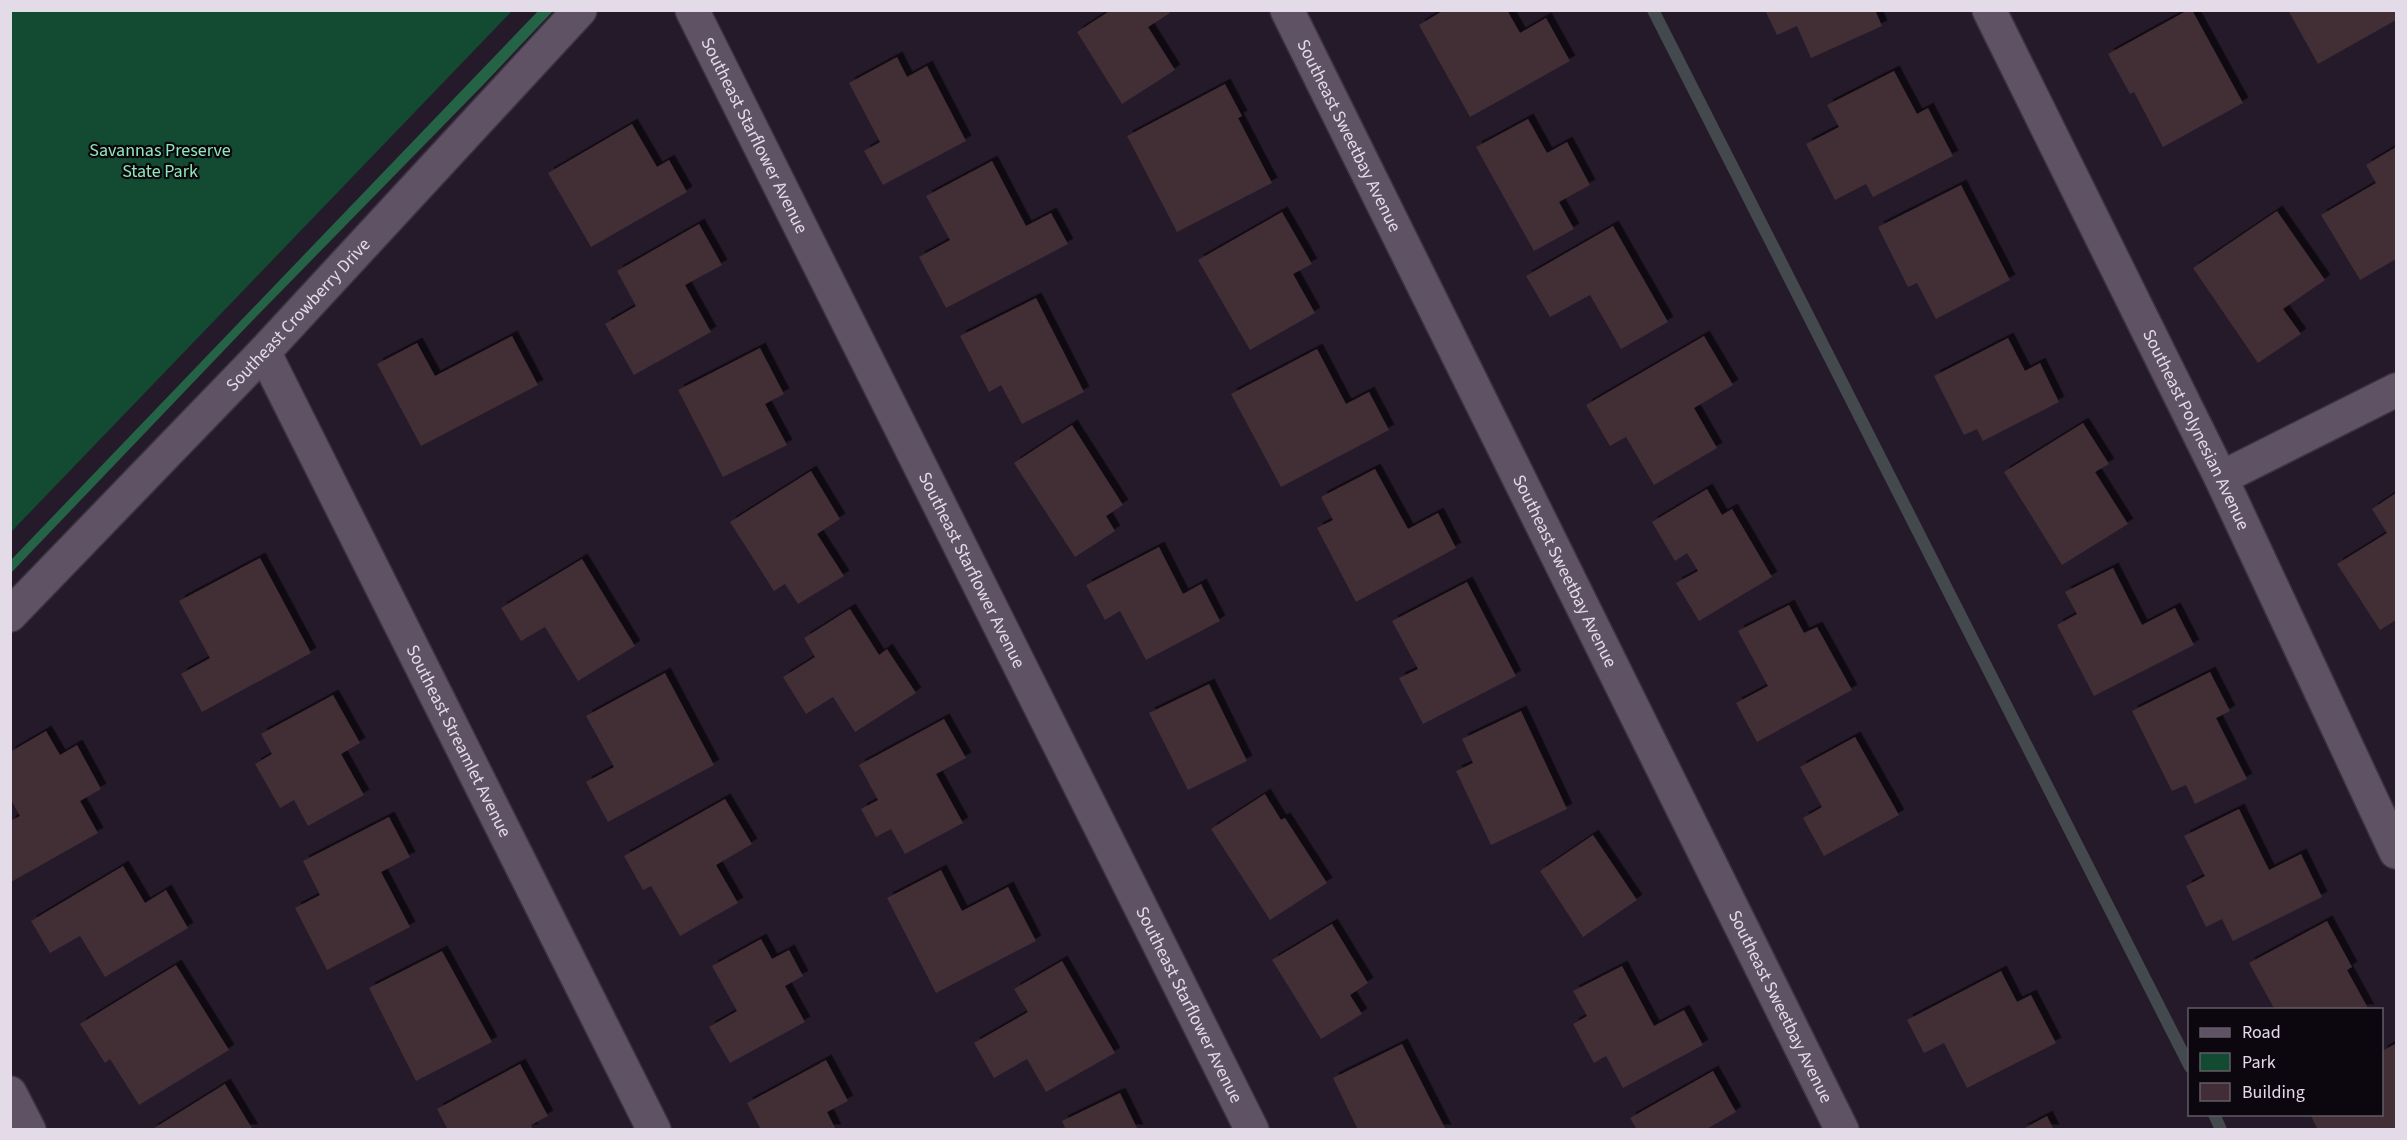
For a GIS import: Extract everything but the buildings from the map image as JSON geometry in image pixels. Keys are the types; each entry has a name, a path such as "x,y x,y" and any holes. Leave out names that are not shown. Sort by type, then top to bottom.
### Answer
{"street":[{"name":"Southeast Crowberry Drive","path":"10,615 264,352 579,10"},
{"name":"Southeast Starflower Avenue","path":"692,10 1252,1130"},
{"name":"Southeast Sweetbay Avenue","path":"1287,10 1842,1130"},
{"name":"Southeast Polynesian Avenue","path":"1989,10 2220,478 2397,852"},
{"name":"Southeast Streamlet Avenue","path":"264,352 654,1130"},
{"path":"2220,478 2397,390"},
{"path":"10,1093 29,1130"}],"green space":[{"path":"539,10 553,11 11,573 11,560"},
{"name":"Savannas Preserve State Park","path":"10,11 512,11 11,532"}],"waterway":[{"path":"1653,10 2188,1063"},
{"path":"2215,1116 2221,1130"}]}
